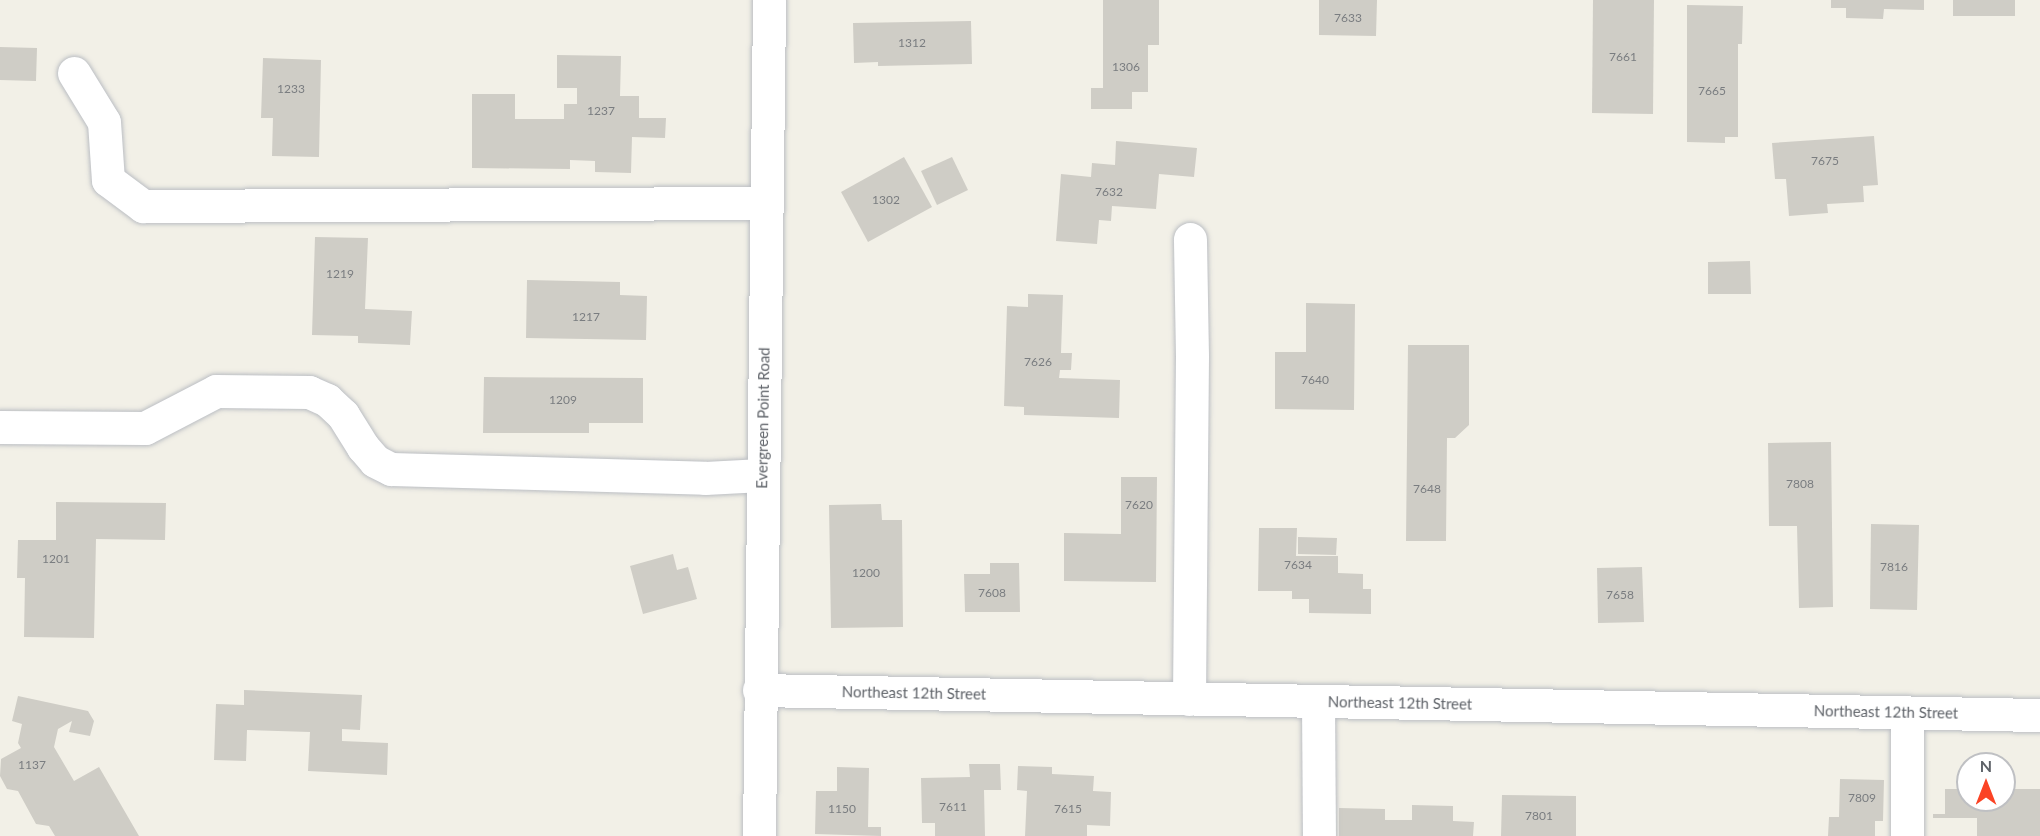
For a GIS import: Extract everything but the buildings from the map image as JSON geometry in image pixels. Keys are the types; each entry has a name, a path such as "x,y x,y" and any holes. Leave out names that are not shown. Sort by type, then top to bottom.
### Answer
{"street":[{"name":"Evergreen Point Road","path":"759,836 759,690 770,0"},
{"path":"74,73 104,122 108,180 143,207 766,204"},
{"path":"1190,239 1190,699"},
{"path":"0,427 145,428 216,391 309,392 327,400 343,415 363,447 375,461 391,469 693,477 762,475"},
{"name":"Northeast 12th Street","path":"759,690 2040,716"},
{"path":"1318,701 1319,836"},
{"path":"1907,713 1907,836"}]}
